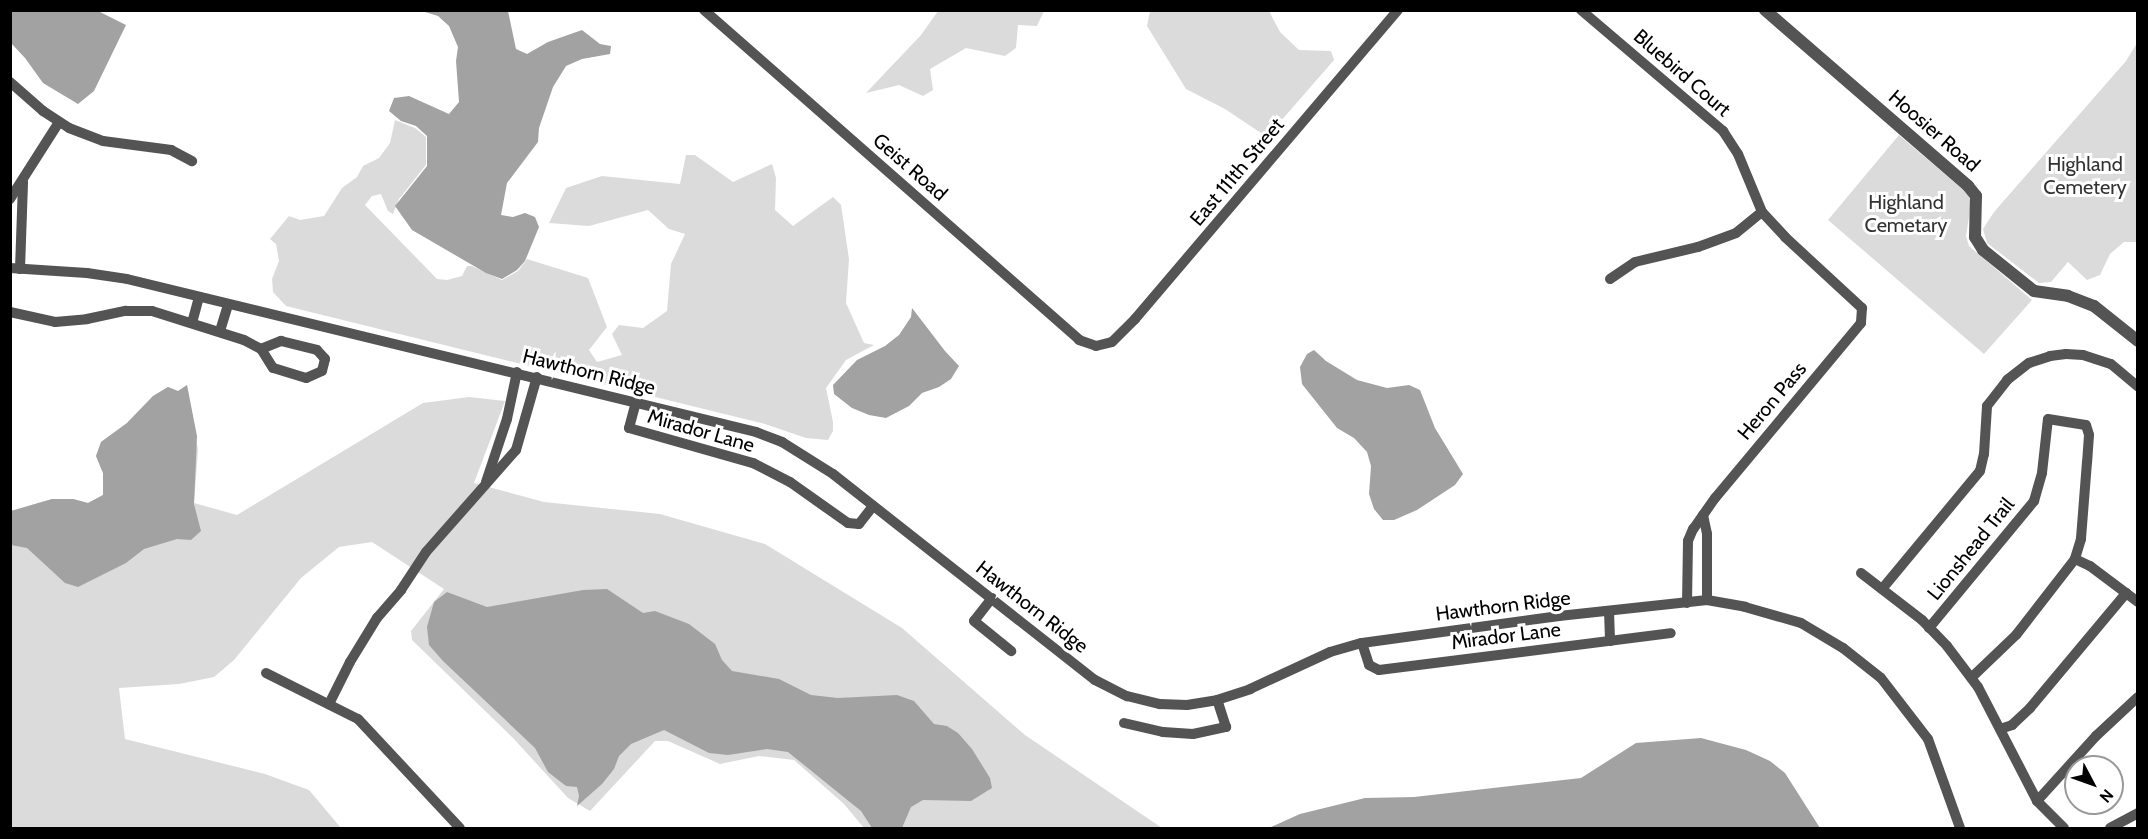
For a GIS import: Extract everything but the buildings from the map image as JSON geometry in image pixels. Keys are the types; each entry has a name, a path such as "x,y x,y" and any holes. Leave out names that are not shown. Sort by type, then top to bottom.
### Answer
{"street":[{"name":"Geist Road","path":"704,10 1073,335 1096,346"},
{"name":"East 111th Street","path":"1096,346 1112,342 1136,319 1398,10"},
{"name":"Bluebird Court","path":"1581,10 1723,131 1738,154 1762,212 1785,237 1862,308"},
{"name":"Hoosier Road","path":"1765,10 1968,186 1976,196 1975,237 1983,250 2034,291 2068,296 2094,306 2138,341"},
{"path":"10,82 59,122 103,141 171,150 192,161"},
{"path":"10,199 59,122"},
{"path":"15,268 23,179"},
{"path":"1610,279 1635,262 1698,247 1736,233 1762,212"},
{"name":"Hawthorn Ridge","path":"15,268 127,279 722,422 782,442 809,457 1095,680 1115,691 1160,704 1187,705 1217,700 1250,689 1330,652 1362,643 1609,611 1707,600 1745,607 1801,623 1843,648 1881,678 1928,739 1960,828"},
{"path":"192,323 199,297"},
{"path":"220,331 228,304"},
{"name":"Heron Pass","path":"1687,603 1688,541 1703,515 1861,323 1862,308"},
{"path":"10,312 55,322 152,310 255,344 277,370 306,378 318,375 324,367 324,359 317,350 281,341 261,349"},
{"path":"1882,589 1980,471 1984,454 1987,406 2007,380 2029,363 2050,356 2066,354 2083,355 2111,364 2138,387"},
{"path":"485,485 507,419 517,372"},
{"path":"329,704 350,662 377,618 401,590 426,552 516,450 537,377"},
{"name":"Mirador Lane","path":"636,402 629,428 753,463 790,482 848,523 859,524 873,506"},
{"name":"Lionshead Trail","path":"1929,628 2034,501 2042,473 2048,419 2086,425 2089,435 2081,539 2075,559"},
{"path":"1703,515 1707,534 1707,600"},
{"path":"1971,678 2016,635 2075,559 2090,566 2138,602"},
{"path":"1861,573 1929,628 1971,678 2037,801 2064,828"},
{"path":"2000,729 2012,725 2030,708 2126,593"},
{"path":"992,598 974,621 1011,651"},
{"path":"1609,611 1610,640"},
{"name":"Mirador Lane","path":"1362,643 1369,665 1379,670 1671,633"},
{"path":"266,673 329,704 364,725 460,828"},
{"path":"2037,801 2138,697"},
{"path":"1124,723 1163,732 1193,734 1226,727 1217,700"},
{"path":"2110,828 2138,813"}],"green space":[{"path":"938,11 1044,11 1037,26 1018,25 1016,48 1005,56 966,48 930,69 933,90 923,96 899,85 866,93 921,35"},
{"path":"1150,11 1269,11 1280,32 1299,50 1331,51 1334,60 1267,137 1225,109 1186,89 1147,26"},
{"name":"Highland Cemetery","path":"2137,43 2137,242 2124,242 2110,254 2100,275 2087,280 2068,262 2051,282 2039,283 1987,243 1983,229 1994,212 2126,61"},
{"path":"395,120 415,128 426,137 426,165 399,199 393,214 388,211 381,194 372,196 365,205 437,279 447,280 462,276 467,266 472,266 502,280 518,271 527,259 588,278 607,327 589,350 597,362 622,355 612,334 619,325 643,328 667,311 671,264 685,234 669,229 648,210 589,226 549,223 566,188 602,176 680,184 686,155 695,155 733,182 772,164 776,178 775,210 793,226 833,197 841,205 849,259 846,303 864,343 874,345 846,360 826,388 833,422 833,431 828,440 806,438 765,424 286,306 273,292 272,279 279,261 276,244 270,239 289,216 300,220 324,216 342,188 357,177 363,166 379,158 390,143"},
{"name":"Highland Cemetary","path":"1899,135 1968,194 1971,204 1966,236 1969,246 2032,300 1984,354 1828,220"},
{"path":"187,385 198,450 194,503 237,515 423,403 469,397 505,401 474,483 544,502 660,514 765,544 902,628 1025,735 1162,828 864,828 844,804 794,760 759,756 720,764 668,741 655,741 590,811 568,798 513,738 412,640 411,631 444,589 372,542 339,547 301,578 234,660 214,677 179,684 119,688 125,739 265,774 309,790 341,828 11,828 11,511 52,499 73,499 88,503 103,495 103,473 96,456 101,442 127,423 153,396 168,387 178,391"}],"shaded area":[{"path":"10,11 98,11 126,25 94,91 78,104 43,83 11,43"},
{"path":"422,11 508,11 516,49 527,54 548,42 582,30 600,44 611,46 610,54 582,59 566,66 553,87 539,128 538,142 507,183 501,215 513,217 525,213 535,217 539,227 525,261 517,270 502,279 486,273 412,230 395,206 427,166 427,136 416,126 401,121 389,111 394,98 409,96 449,114 459,102 456,61 458,47 449,26 438,16"},
{"path":"912,308 959,366 951,379 939,387 922,393 909,406 886,418 869,415 852,408 834,394 833,385 857,360 885,346 899,335 911,317"},
{"path":"1314,350 1326,361 1357,380 1387,388 1409,385 1420,390 1435,428 1463,474 1455,485 1417,510 1394,520 1383,520 1374,509 1369,494 1371,466 1367,452 1354,438 1337,428 1302,384 1300,367 1307,354"},
{"path":"187,385 197,436 194,504 201,531 191,540 177,539 144,549 126,563 78,587 65,583 27,548 11,545 11,511 52,499 73,499 88,503 103,495 103,473 96,456 101,442 127,423 153,396 168,387 178,391"},
{"path":"607,589 643,613 655,611 689,624 715,644 722,660 732,671 779,679 811,695 838,698 897,695 914,701 934,724 947,726 958,733 972,749 990,778 992,788 971,801 923,800 911,807 902,828 872,828 861,811 788,752 767,749 728,755 709,753 664,730 631,744 619,756 614,769 602,784 577,806 579,796 577,787 566,786 548,772 535,748 443,661 429,645 427,627 434,602 447,592 487,607 583,590"},
{"path":"1701,738 1746,750 1770,761 1785,773 1820,828 1269,828 1300,814 1365,798 1414,797 1581,778 1636,743"}]}
